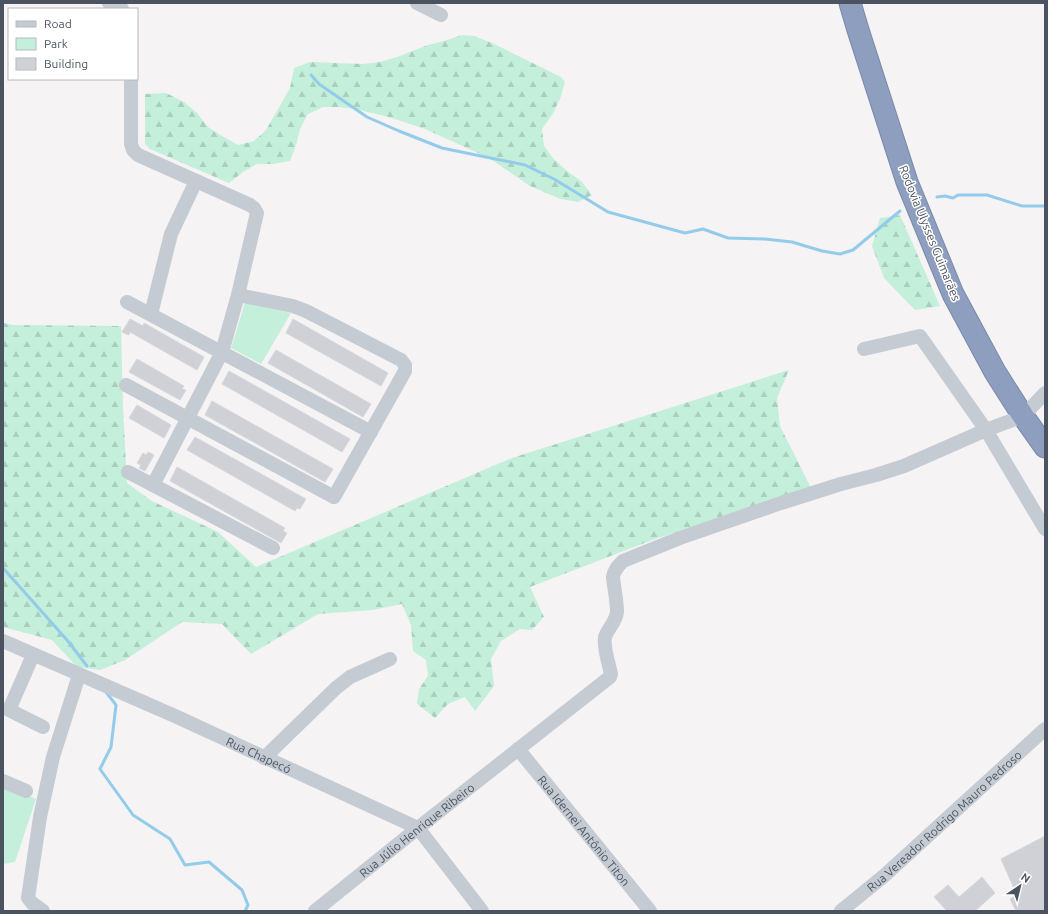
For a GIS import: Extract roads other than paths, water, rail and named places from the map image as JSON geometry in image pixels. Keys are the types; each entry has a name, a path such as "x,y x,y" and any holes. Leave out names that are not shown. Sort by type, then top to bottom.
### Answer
{"highway":[{"name":"Rodovia Ulysses Guimarães","path":"850,3 907,182 953,294 995,372 1037,405 1045,447"}],"street":[{"path":"108,3 120,8"},
{"path":"419,3 441,15"},
{"path":"132,80 131,144 133,150 138,155 250,205 257,213 238,295 222,352 153,485"},
{"path":"151,314 171,234 196,182"},
{"path":"126,385 334,498 405,371 405,365 401,360 306,311 292,306 238,295"},
{"path":"127,302 371,432"},
{"path":"864,349 920,336 986,430 1045,529"},
{"path":"986,430 1037,405"},
{"name":"Rua Júlio Henrique Ribeiro","path":"315,911 610,677 604,644 607,632 613,624 617,612 613,574 623,561 680,538 781,503 904,466 986,430"},
{"path":"128,472 272,548"},
{"name":"Rua Chapecó","path":"3,641 175,716 418,828 482,911"},
{"path":"33,655 9,710 44,727"},
{"path":"264,758 336,688 350,677 390,659"},
{"path":"43,911 28,898 40,817 53,757 79,675"},
{"name":"Rua Vereador Rodrigo Mauro Pedroso","path":"841,911 885,875 1045,729"},
{"name":"Rua Idernei Antônio Titon","path":"518,749 650,911"},
{"path":"3,781 26,791"}],"waterway":[{"path":"311,75 319,84 367,117 399,131 442,148 525,165 554,179 608,212 685,233 703,229 728,238 765,239 792,242 822,251 840,254 853,250 900,211"},
{"path":"937,197 945,196 953,198 958,195 987,195 1022,206 1045,206"},
{"path":"3,568 67,640 87,666"},
{"path":"106,692 116,705 111,747 100,769 133,815 170,839 185,865 209,862 242,890 248,905 245,911"}]}
